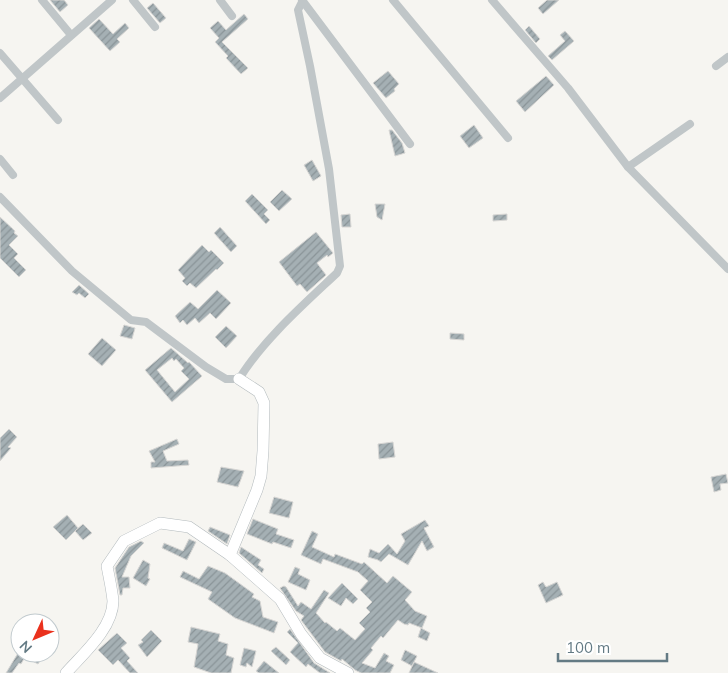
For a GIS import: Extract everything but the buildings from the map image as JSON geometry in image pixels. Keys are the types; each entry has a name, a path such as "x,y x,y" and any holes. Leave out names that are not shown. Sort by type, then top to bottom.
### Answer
{"street":[{"path":"42,0 71,36"},
{"path":"0,98 112,0"},
{"path":"133,0 155,27"},
{"path":"220,0 232,16"},
{"path":"393,0 508,138"},
{"path":"492,0 568,88 628,168 728,269"},
{"path":"239,379 247,365 293,314 337,273 340,266 329,170 298,10 302,1 410,144"},
{"path":"0,53 58,120"},
{"path":"716,66 728,57"},
{"path":"628,168 690,124"},
{"path":"0,159 13,175"},
{"path":"1,200 72,271 132,320 146,322 206,367 226,379 239,379 259,392 264,403 261,476 230,555"},
{"path":"66,673 105,629 108,623 113,602 107,566 124,541 160,523 188,527 230,555 280,599 301,634 320,658 348,673"}]}
